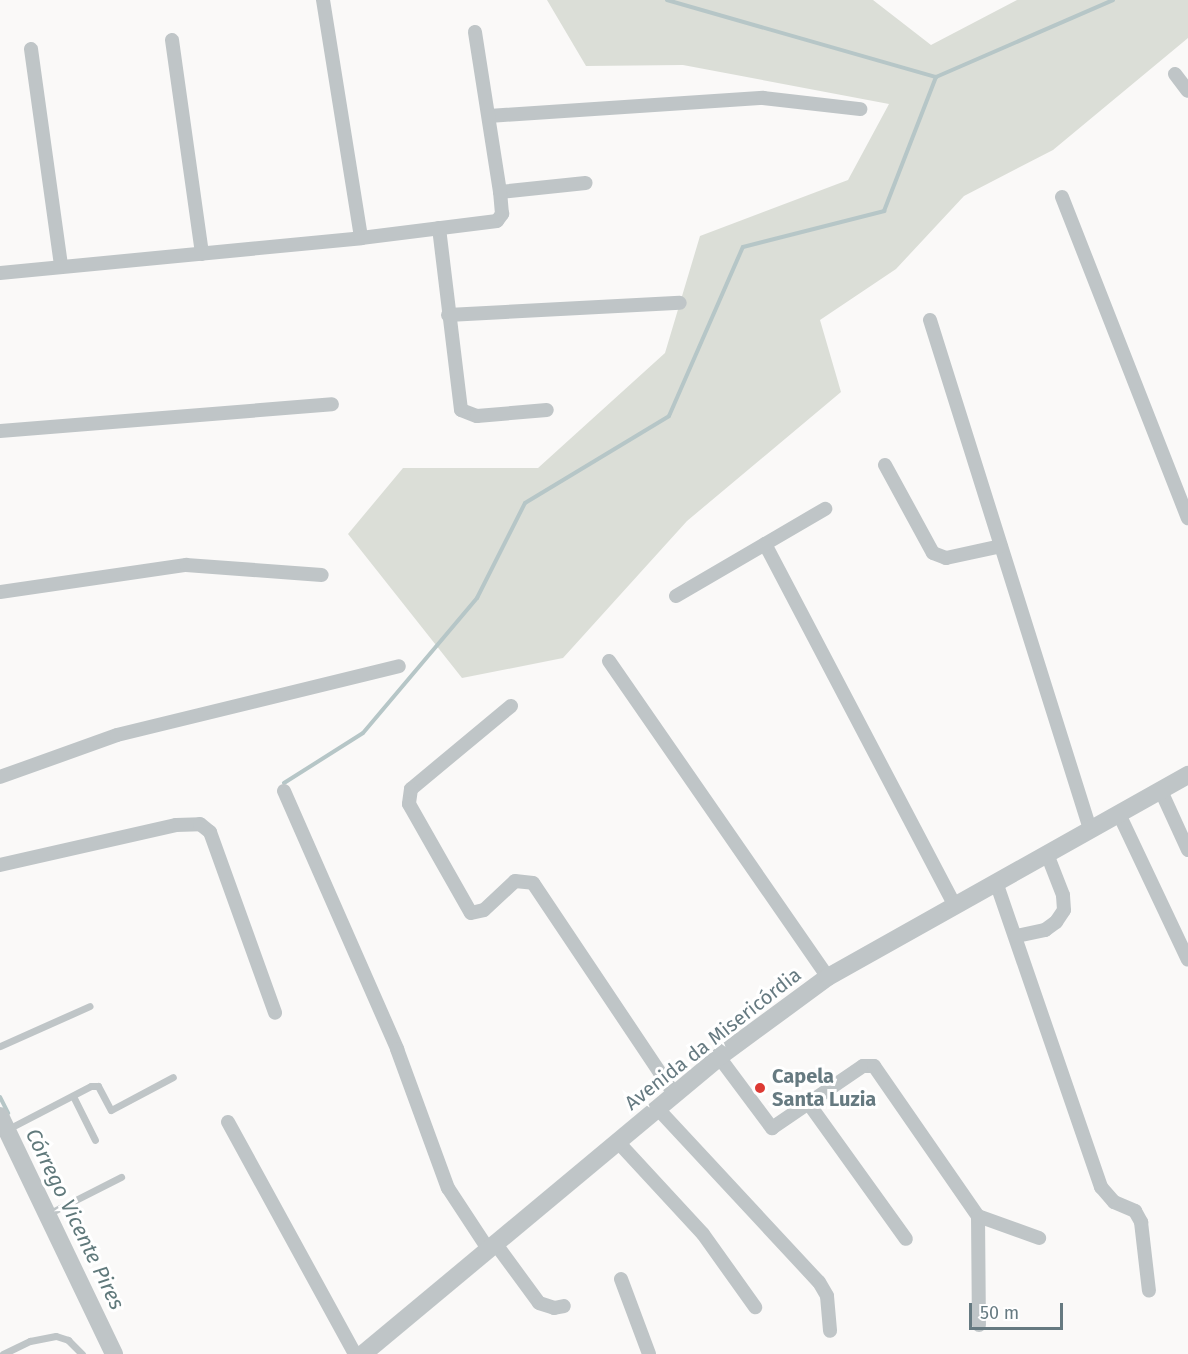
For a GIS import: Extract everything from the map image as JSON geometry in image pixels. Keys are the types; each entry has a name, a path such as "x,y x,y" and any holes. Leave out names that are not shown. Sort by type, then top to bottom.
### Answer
{"street":[{"path":"323,0 361,238"},
{"path":"0,273 361,238 497,221 501,214 500,192 475,32"},
{"path":"172,40 202,254"},
{"path":"31,49 62,266"},
{"path":"1175,74 1188,91"},
{"path":"489,116 763,98 860,109"},
{"path":"500,192 586,183"},
{"path":"1062,197 1188,518"},
{"path":"439,228 448,315 464,414 547,410"},
{"path":"448,315 680,303"},
{"path":"930,320 1090,829"},
{"path":"0,432 333,404"},
{"path":"885,465 933,553 946,558 1001,546"},
{"path":"676,596 825,509"},
{"path":"765,544 955,906"},
{"path":"0,592 186,565 322,576"},
{"path":"609,661 828,977"},
{"path":"0,777 117,735 399,666"},
{"path":"511,706 411,789 409,804 471,913 484,910 515,881 533,884 674,1094"},
{"name":"Avenida da Misericórdia","path":"363,1354 674,1094 828,977 1188,775"},
{"path":"284,791 397,1049 448,1188 539,1303 564,1306"},
{"path":"1161,791 1188,850"},
{"path":"1119,814 1188,960"},
{"path":"0,865 183,824 200,824 210,832 275,1013"},
{"path":"1017,936 1045,930 1056,922 1064,910 1063,895 1047,854"},
{"path":"996,882 1017,936 1101,1187 1113,1202 1135,1211 1141,1222 1149,1290"},
{"path":"719,1058 768,1126 777,1128 863,1066 874,1066 978,1216 979,1325"},
{"path":"809,1104 906,1239"},
{"path":"658,1109 819,1282 827,1296 830,1331"},
{"path":"228,1122 355,1354"},
{"path":"3,1123 114,1354"},
{"path":"618,1142 703,1234 755,1307"},
{"path":"978,1216 1039,1238"},
{"path":"621,1279 649,1354"}],"lane":[{"path":"0,1046 90,1006"},
{"path":"3,1123 99,1086 111,1110 173,1077"},
{"path":"73,1096 95,1140"},
{"path":"46,1215 121,1177"},
{"path":"3,1354 30,1341 56,1336 68,1340 82,1354"}],"shaded area":[{"path":"547,0 873,0 931,45 1017,0 1188,0 1188,38 1053,150 964,196 896,269 820,320 841,392 687,521 563,658 462,678 348,534 403,468 538,468 665,353 700,236 848,180 889,104 683,65 586,66"}],"waterway":[{"path":"667,0 936,77 1113,0"},
{"path":"284,783 363,733 477,598 525,503 669,416 743,247 884,211 936,77"},
{"name":"Córrego Vicente Pires","path":"0,1097 8,1113"}],"place":[{"name":"Capela Santa Luzia","path":"760,1088"}]}
